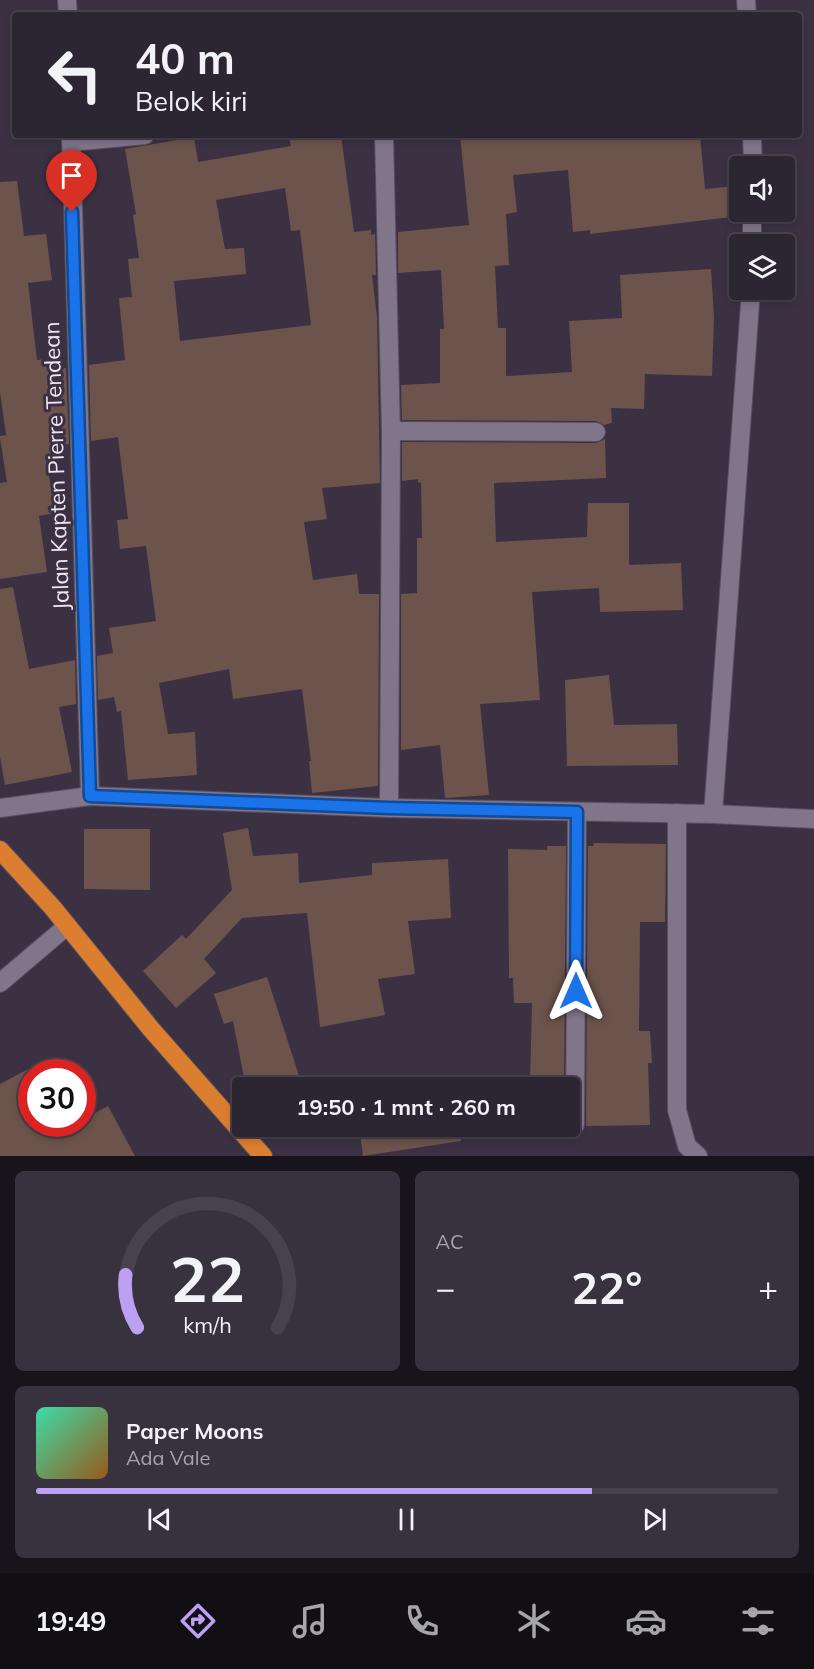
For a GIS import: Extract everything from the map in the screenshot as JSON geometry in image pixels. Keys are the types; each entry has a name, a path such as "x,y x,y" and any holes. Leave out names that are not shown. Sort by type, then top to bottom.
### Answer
{"highway":[{"path":"0,850 67,926 150,1029 263,1156"}],"street":[{"path":"71,139 90,138"},
{"path":"384,138 391,431 389,808"},
{"path":"752,138 753,156"},
{"name":"Jalan Kapten Pierre Tendean","path":"71,139 90,796"},
{"path":"713,814 750,300"},
{"path":"391,431 596,432"},
{"path":"0,808 90,796 389,808 677,813 814,819"},
{"path":"575,1077 577,812"},
{"path":"677,813 677,1110 687,1146 699,1156"},
{"path":"0,983 67,926"}],"building":[{"path":"194,138 198,162 291,146 290,138 341,138 354,232 371,230 371,235 375,234 376,275 372,275 377,317 380,483 322,488 327,519 304,522 313,580 357,574 359,594 379,594 378,786 312,793 309,761 311,761 302,689 233,699 229,669 159,683 168,734 195,732 197,775 128,780 121,711 117,712 114,697 98,700 97,656 113,653 109,628 156,621 146,546 120,549 117,520 128,519 118,437 91,441 89,365 125,360 119,298 132,297 128,259 139,258 133,215 136,214 125,149","holes":["285,188 291,231 300,230 311,325 180,341 174,281 246,274 244,248 225,249 216,200"]},
{"path":"460,138 700,138 705,189 729,187 729,217 590,234 590,230 573,232 568,170 513,175 517,212 506,214 509,265 495,266 498,328 506,328 506,376 572,372 569,321 622,318 620,275 711,269 714,317 712,376 645,374 644,409 611,408 612,423 604,425 596,421 402,420 401,385 440,383 440,329 444,329 441,270 398,273 398,232 469,225"},
{"path":"17,181 24,236 46,234 52,280 28,283 37,360 56,358 57,369 66,368 69,444 61,445 62,455 46,458 55,513 39,516 47,572 0,579 0,483 7,482 0,438 6,435 0,392 0,182"},
{"path":"605,439 606,478 494,483 496,542 587,537 588,503 629,503 629,565 681,563 683,610 600,612 599,588 532,592 540,700 480,704 489,795 445,798 440,745 401,750 401,594 417,593 417,538 422,538 421,482 418,483 418,479 402,481 402,442 596,443"},
{"path":"13,587 29,669 75,660 76,704 59,707 72,772 5,785 0,757 0,589"},
{"path":"609,675 614,725 677,724 678,765 567,766 565,680"},
{"path":"248,828 253,856 298,853 299,883 372,875 372,863 448,859 451,918 408,921 415,974 378,979 385,1015 320,1027 307,913 242,918 204,959 216,973 176,1008 143,971 182,935 186,939 232,890 223,833"},
{"path":"84,829 150,829 150,890 84,889"},
{"path":"594,843 666,844 665,922 640,922 639,1031 650,1031 652,1063 648,1063 650,1125 586,1126 588,846 593,846"},
{"path":"547,846 566,846 564,1077 530,1077 532,1003 514,1003 513,978 509,978 508,849 547,850"},
{"path":"267,977 299,1077 244,1077 233,1021 224,1024 214,994"},
{"path":"18,1074 18,1137 96,1137 96,1112 108,1106 135,1156 0,1156 0,1084"},
{"path":"360,1137 461,1137 461,1141 363,1156"}],"route":[{"path":"72,212 90,796 389,808 577,812 576,991"}]}
